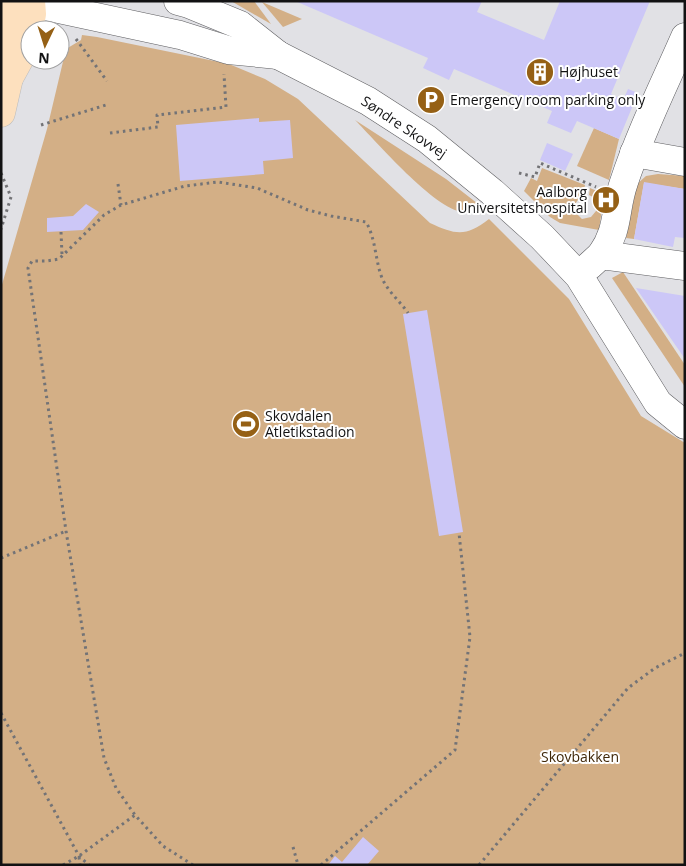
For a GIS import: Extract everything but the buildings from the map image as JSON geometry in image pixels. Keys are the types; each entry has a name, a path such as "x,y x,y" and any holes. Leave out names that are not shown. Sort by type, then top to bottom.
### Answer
{"main road":[{"path":"1,113 9,78 5,45 12,10 27,2"}],"street":[{"name":"Søndre Skovvej","path":"27,2 180,35 228,50 278,55"},
{"path":"180,35 186,2"},
{"name":"Søndre Skovvej","path":"186,2 240,25 278,55 368,102 427,139 492,192 579,276 658,403 685,425"},
{"path":"579,276 601,255 609,243 615,228 623,185 634,153 685,37"},
{"path":"634,153 685,162"},
{"path":"601,255 685,266"}],"path":[{"path":"73,35 107,81"},
{"path":"110,132 158,127 158,115 226,108 225,87"},
{"path":"41,125 106,105"},
{"path":"520,173 535,177 540,163 620,197"},
{"path":"1,173 10,197 1,229"},
{"path":"193,865 163,846 135,814 116,788 104,758 66,531 28,268 32,261 59,259 104,215 122,205 185,186 218,182 257,188 308,210 366,222 370,230 383,280 392,295 408,313"},
{"path":"118,184 122,205"},
{"path":"60,232 62,256"},
{"path":"1,558 66,531"},
{"path":"321,865 455,750 470,637 459,533"},
{"path":"479,865 628,688 655,668 685,653"},
{"path":"1,713 79,856 89,865"},
{"path":"63,865 79,856 135,814"},
{"path":"293,847 298,865"},
{"path":"79,856 80,865"}],"green space":[{"path":"231,1 254,1 271,24"},
{"path":"262,2 302,19 283,27"},
{"name":"Skovdalen Atletikstadion","path":"82,35 97,37 229,64 265,79 298,99 430,223 447,230 461,232 474,229 489,219 569,299 641,416 685,443 685,865 1,865 1,288 47,129 61,70 70,70 70,47 81,40"},
{"path":"355,120 446,179 482,207 463,212 437,200 406,173"},
{"path":"594,128 619,139 609,180 577,166"},
{"path":"542,168 585,185 582,194 574,206 576,213 582,219 591,217 596,211 597,204 593,197 589,195 590,188 604,194 599,230 560,223 550,217 524,191 531,178 537,181"},
{"path":"658,174 685,176 685,189 644,183 634,239 626,238 637,184 646,176"},
{"path":"623,272 685,365 685,387 612,278"}],"place":[{"name":"Højhuset","path":"540,72"},
{"name":"Emergency room parking only","path":"431,100"},
{"name":"Aalborg Universitetshospital","path":"606,200"},
{"name":"Skovdalen Atletikstadion","path":"246,424"}],"park label":[{"name":"Skovbakken","path":"580,757"}]}
